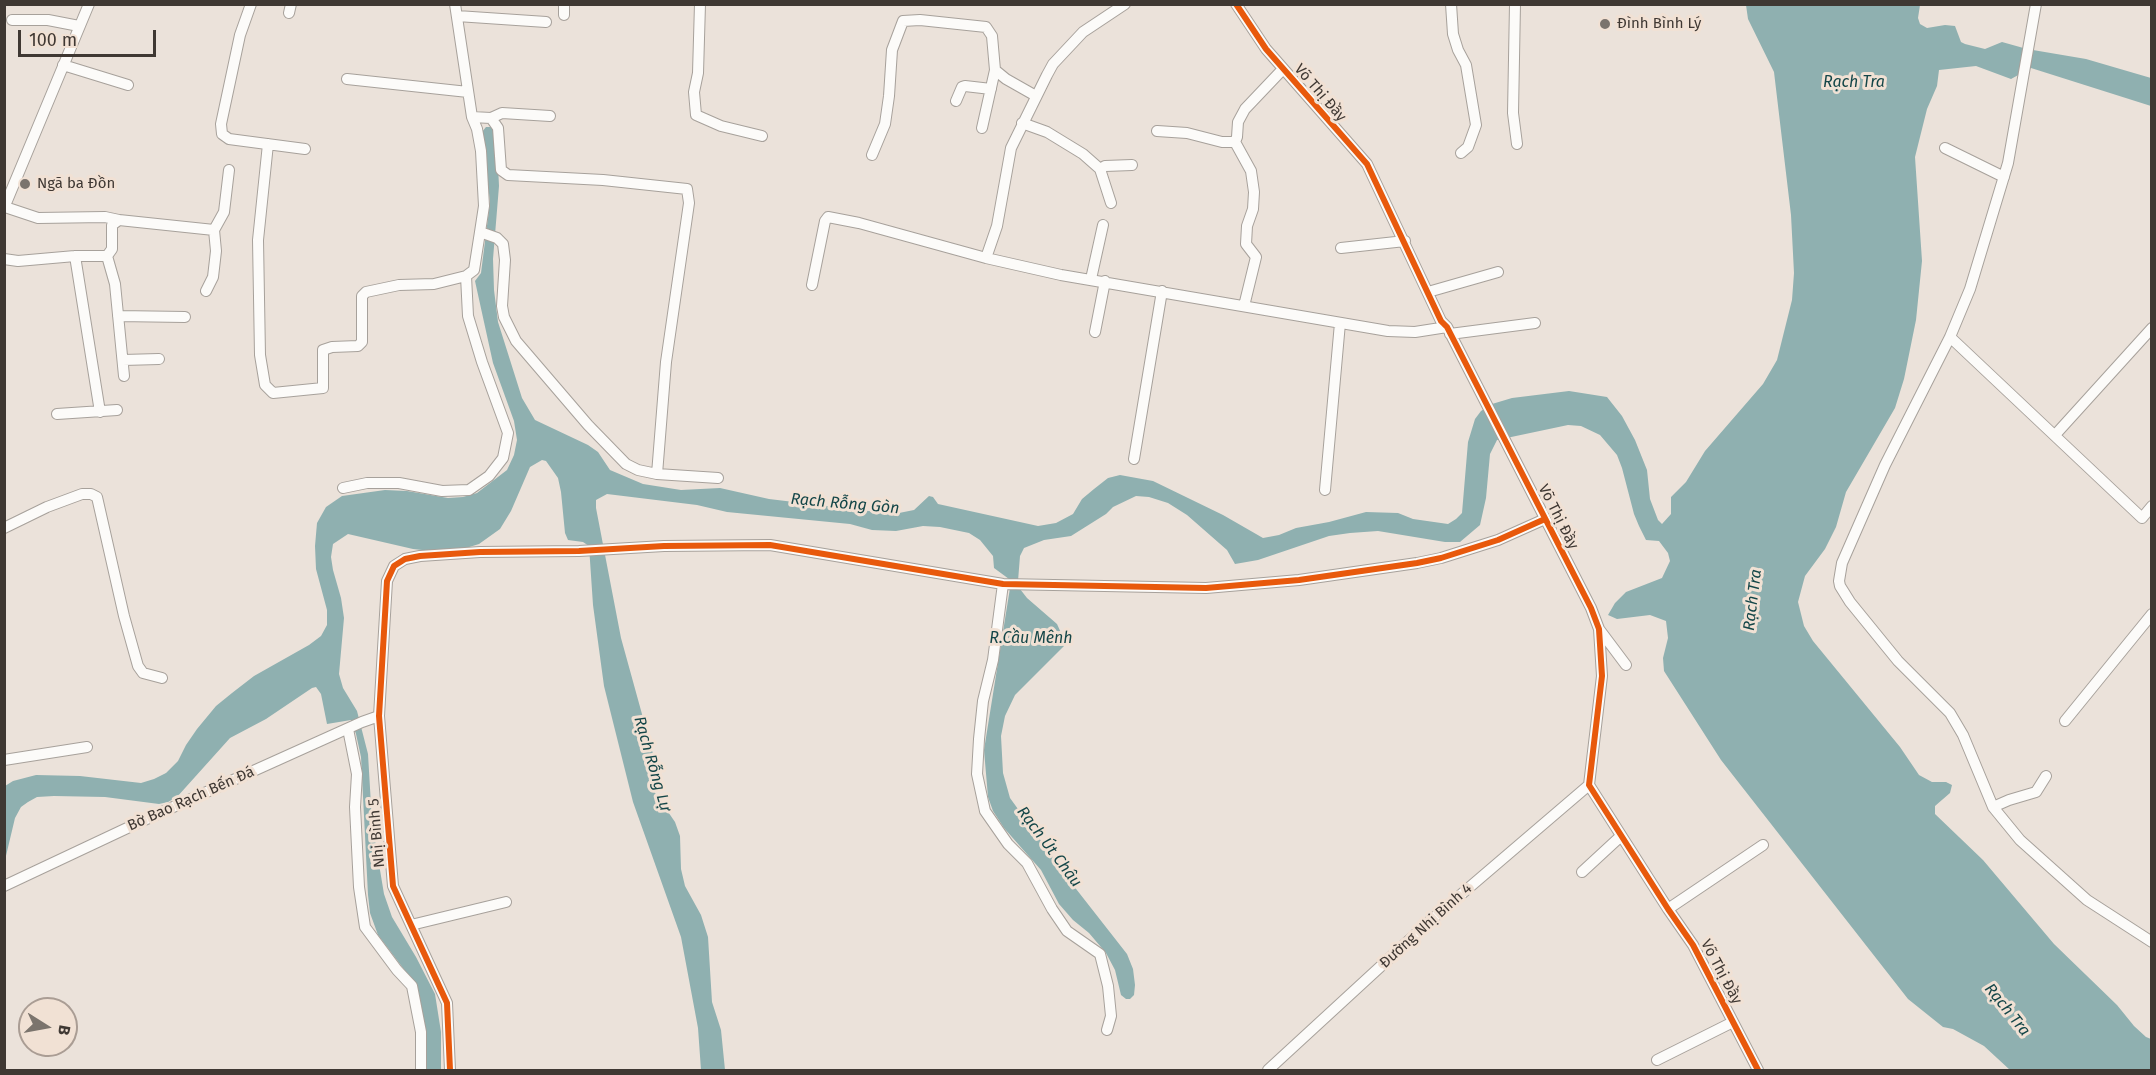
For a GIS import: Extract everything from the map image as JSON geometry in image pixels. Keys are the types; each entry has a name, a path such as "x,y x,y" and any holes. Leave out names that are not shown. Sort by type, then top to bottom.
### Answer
{"street":[{"path":"89,4 5,207 38,218 105,217 214,230"},
{"path":"251,4 240,35 222,134 229,139 305,149"},
{"path":"268,144 258,240 260,355 265,386 273,393 323,388 323,350 332,347 358,346 362,342 362,296 366,292 399,285 434,284 466,276 474,270 482,233 483,173 455,4"},
{"path":"700,4 698,73 694,92 696,115 721,126 762,136"},
{"path":"986,258 997,226 1011,148 1053,64 1083,32 1125,4"},
{"name":"Võ Thị Đầy","path":"1236,4 1266,49 1367,164 1441,321 1591,608 1599,629 1602,676 1589,785 1668,909 1694,945 1758,1071"},
{"path":"1451,4 1453,34 1466,65 1476,125 1468,147 1461,153"},
{"path":"1515,4 1513,113 1517,144"},
{"path":"2036,4 2011,148 1970,289 1950,338 1882,472 1842,563 1839,581 1850,602 1898,661 1955,720 1993,807 2028,849 2087,900 2151,942"},
{"path":"457,16 546,22"},
{"path":"12,20 48,20 79,26"},
{"path":"872,155 885,124 892,50 903,21 920,20 986,27 992,36 995,70 982,128"},
{"path":"63,65 128,86"},
{"path":"1235,142 1238,137 1238,123 1245,109 1283,69"},
{"path":"995,70 1036,96"},
{"path":"347,79 468,92"},
{"path":"956,101 962,87 991,89"},
{"path":"472,117 491,118 502,113 550,116"},
{"path":"491,118 498,128 501,170 508,175 603,180 687,189 689,203 666,362 657,474"},
{"path":"1022,123 1047,132 1083,154 1100,169 1111,203"},
{"path":"1157,130 1187,133 1222,142 1235,142"},
{"path":"1235,142 1251,171 1254,192 1246,244 1256,257 1244,306"},
{"path":"1945,148 2004,177"},
{"path":"1100,169 1105,166 1132,165"},
{"path":"206,291 213,277 216,251 214,230 224,212 229,170"},
{"path":"812,285 825,221 828,217 860,223 986,258 1105,282 1388,331 1448,331 1535,323"},
{"path":"107,256 112,249 112,225 119,220"},
{"path":"1091,279 1103,225"},
{"path":"482,233 497,238 504,244 502,306 504,316 516,341 626,464 638,470 657,474 718,478"},
{"path":"1341,248 1405,241"},
{"path":"75,256 100,412"},
{"path":"4,259 18,261 107,256"},
{"path":"107,256 115,284 124,376"},
{"path":"1428,292 1498,272"},
{"path":"343,488 367,483 399,483 442,490 469,490 489,476 503,458 508,433 468,316 466,276"},
{"path":"1095,332 1105,282"},
{"path":"1134,459 1162,291"},
{"path":"118,316 185,317"},
{"path":"1325,490 1340,322"},
{"path":"2055,435 2151,328"},
{"path":"1950,338 2151,527"},
{"path":"123,360 159,359"},
{"path":"57,414 117,410"},
{"path":"4,528 47,507 82,494 97,497 124,616 138,666 143,673 162,678"},
{"path":"2142,518 2151,506"},
{"path":"1107,1030 1111,1016 1108,986 1100,954 1067,931 1027,863 1008,844 985,811 977,774 979,739 983,701 995,651 1006,584 1206,588 1299,580 1441,558 1498,540 1545,519"},
{"name":"Nhị Bình 5","path":"450,1071 447,1003 393,886 379,716 387,581 397,564 405,559 420,556 606,548 770,545 1006,584"},
{"path":"2065,721 2151,614"},
{"path":"1599,629 1626,665"},
{"name":"Bờ Bao Rạch Bến Đá","path":"4,886 140,822 379,716"},
{"path":"354,726 359,887 365,927 412,986 421,1032 421,1071"},
{"path":"4,760 87,747"},
{"path":"1993,807 2036,792 2046,776"},
{"name":"Đường Nhị Bình 4","path":"1268,1071 1430,921 1589,785"},
{"path":"1582,872 1621,836"},
{"path":"1668,909 1763,845"},
{"path":"411,925 506,902"},
{"path":"1656,1060 1733,1022"}],"water":[{"name":"Rạch Tra","path":"1746,5 1920,5 1918,18 1920,24 1927,28 1955,26 1961,42 1965,44 1985,49 2002,42 2027,49 2086,59 2151,78 2151,106 2031,68 2011,79 1976,66 1939,70 1937,86 1927,109 1915,157 1922,261 1916,320 1904,379 1895,408 1846,492 1836,527 1825,549 1805,576 1798,602 1804,626 1813,641 1900,747 1919,775 1932,782 1946,782 1952,785 1950,793 1935,806 1935,814 1983,860 2054,944 2117,1005 2134,1026 2151,1039 2151,1070 2010,1070 1984,1046 1953,1029 1943,1027 1908,999 1721,760 1664,671 1663,658 1668,638 1666,621 1650,615 1617,619 1608,615 1615,603 1626,592 1662,578 1670,561 1668,553 1659,541 1646,540 1639,526 1617,455 1600,435 1581,426 1568,425 1497,440 1490,454 1486,498 1480,525 1460,542 1445,542 1378,531 1350,533 1329,536 1258,560 1235,564 1227,550 1187,515 1168,503 1149,497 1136,496 1113,507 1071,536 1044,540 1024,548 1020,556 1018,581 1020,589 1057,624 1066,644 1015,695 1005,716 1001,736 1003,773 1010,798 1073,885 1127,954 1133,969 1135,985 1134,995 1130,999 1121,995 1115,970 1106,953 1059,904 1041,870 1004,828 993,811 988,797 984,750 1010,588 1009,579 994,568 993,556 980,540 969,533 940,527 923,526 896,531 872,530 850,524 727,512 697,505 607,494 596,500 596,508 621,638 653,754 654,767 650,781 653,790 675,822 680,836 681,869 685,886 701,915 708,937 712,1002 721,1030 725,1070 701,1070 698,1028 681,937 633,802 604,686 593,605 589,546 583,542 568,540 565,533 558,478 546,461 542,460 530,467 511,511 500,529 479,544 440,552 413,549 348,534 333,544 331,557 344,618 339,674 343,688 357,711 368,754 372,822 384,894 392,917 435,994 441,1032 441,1070 425,1070 425,1026 415,984 378,935 370,913 361,757 356,734 351,720 327,724 321,694 316,687 266,719 230,738 177,797 168,802 159,804 105,797 54,796 37,797 28,802 21,807 15,818 5,860 5,786 13,781 36,775 80,776 141,783 154,779 166,773 178,761 197,729 216,706 254,676 321,636 327,625 327,610 316,569 315,546 317,523 326,507 342,496 385,490 448,498 463,497 477,493 507,470 514,455 517,440 514,421 493,363 475,281 481,273 490,202 482,132 486,127 492,127 497,145 499,186 493,259 498,322 522,398 535,420 588,445 598,452 610,470 643,484 681,490 720,488 769,499 894,514 914,510 929,496 933,497 938,504 1038,526 1056,523 1073,514 1082,499 1094,489 1108,478 1120,475 1153,481 1223,515 1263,538 1366,512 1398,513 1413,519 1448,524 1462,513 1468,442 1475,419 1481,411 1492,404 1512,398 1569,391 1607,397 1622,416 1647,470 1650,499 1658,520 1662,524 1671,514 1671,497 1686,482 1705,451 1763,384 1777,360 1792,300 1794,273 1791,215 1774,72 1748,19"}],"cycle path":[{"path":"1236,4 1266,49 1367,164 1441,321 1447,327 1591,608 1599,629 1602,676 1589,785 1693,945 1758,1070"},
{"path":"450,1070 447,1003 393,886 379,716 387,581 394,566 405,559 480,552 770,545 1003,584 1206,588 1299,580 1417,563 1498,540 1545,519"}],"place":[{"name":"Đình Bình Lý","path":"1605,24"},
{"name":"Ngã ba Đồn","path":"25,184"}],"water label":[{"name":"Rạch Rỗng Gòn","path":"845,504"},
{"name":"R.Cầu Mênh","path":"1031,639"},
{"name":"Rạch Rỗng Lự","path":"652,764"},
{"name":"Rạch Út Châu","path":"1049,847"}]}
